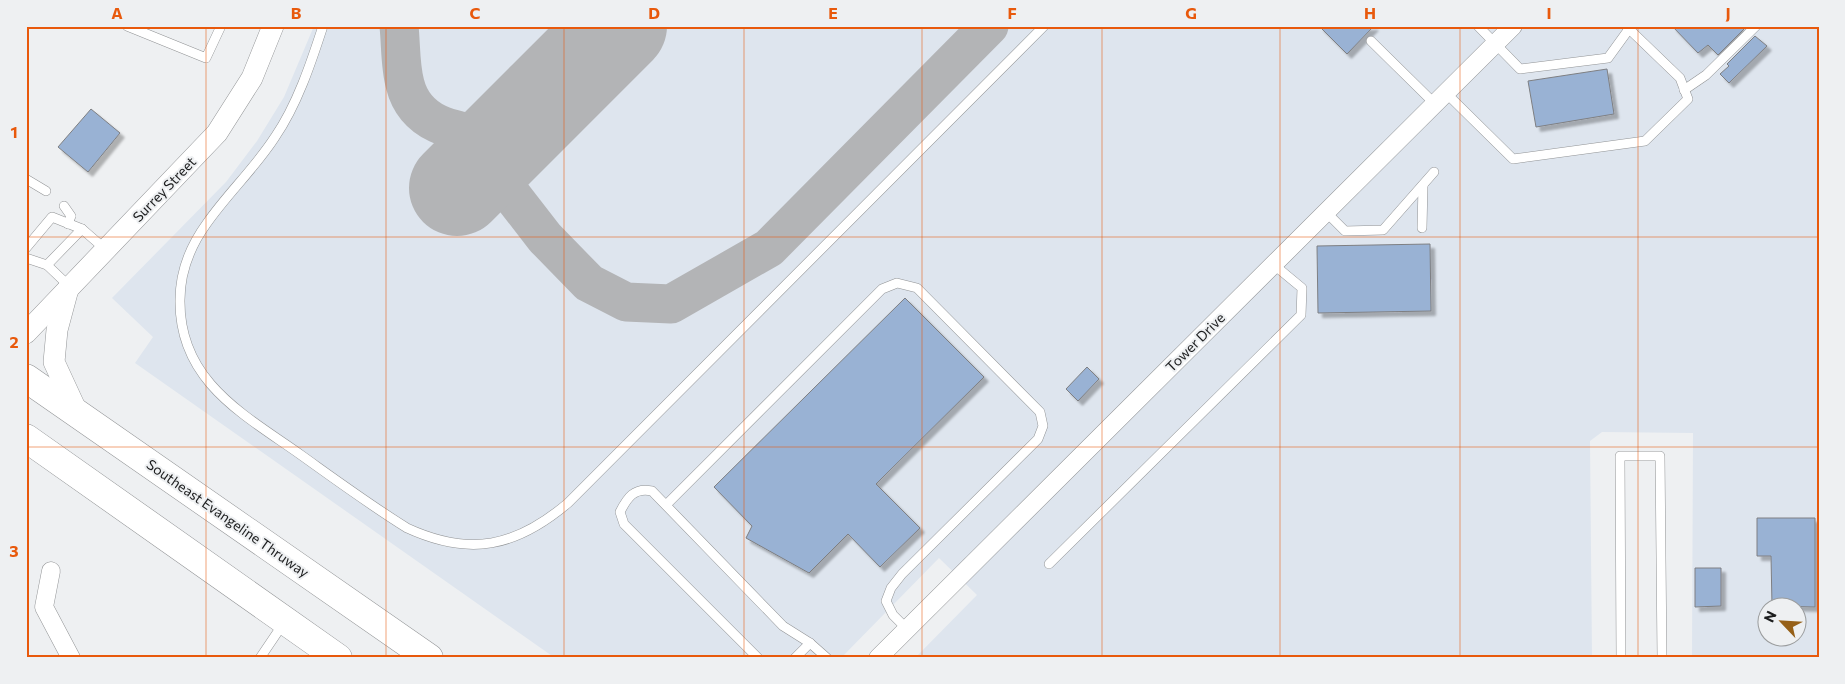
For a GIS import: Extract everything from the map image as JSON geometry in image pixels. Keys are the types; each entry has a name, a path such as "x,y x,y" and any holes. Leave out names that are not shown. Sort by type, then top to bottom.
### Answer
{"highway":[{"name":"Southeast Evangeline Thruway","path":"26,378 429,658"},
{"path":"26,438 338,658"},
{"path":"285,621 326,658"}],"street":[{"name":"Surrey Street","path":"26,333 217,133 252,78 273,26"},
{"name":"Tower Drive","path":"878,658 1513,26"},
{"path":"69,286 57,330 54,362 78,414"},
{"path":"51,571 44,607 71,658"}],"lane":[{"path":"127,26 206,58 221,26"},
{"path":"323,26 315,52 276,136 206,223 184,266 180,288 183,333 190,355 202,375 236,409 407,528 431,539 454,544 475,544 523,535 547,520 568,503 1044,26"},
{"path":"1371,41 1513,159 1645,141 1688,99 1680,78 1628,28 1608,58 1520,69 1478,26"},
{"path":"1684,90 1706,75 1756,26"},
{"path":"1326,212 1345,231 1382,230 1434,172"},
{"path":"26,179 46,191"},
{"path":"1422,228 1423,185"},
{"path":"64,206 71,216 68,224"},
{"path":"28,242 52,217 82,229 105,249"},
{"path":"48,265 82,229"},
{"path":"26,258 48,265 69,286"},
{"path":"1049,564 1301,315 1302,288 1273,264"},
{"path":"667,504 882,289 898,283 917,288 1040,412 1043,426 1038,439 902,574 891,588 886,601 893,615 907,629"},
{"path":"1621,658 1620,456 1660,456 1662,658"},
{"path":"758,658 624,524 620,512 628,497 644,489 652,491 667,504 783,626 810,643 827,658"},
{"path":"260,658 285,621"},
{"path":"795,658 810,643"}],"shaded area":[{"path":"314,26 1819,26 1819,658 1692,658 1693,433 1602,432 1590,441 1592,658 915,658 977,595 939,558 841,658 555,658 135,363 153,337 112,298 226,182 257,141 284,97"}],"building":[{"path":"1319,26 1374,26 1347,54"},
{"path":"1672,26 1746,27 1718,55 1708,45 1698,53"},
{"path":"1755,36 1767,46 1729,83 1720,74 1729,66 1727,64"},
{"path":"1607,69 1614,114 1536,127 1528,81"},
{"path":"91,109 120,133 88,172 58,147"},
{"path":"1430,244 1431,311 1318,313 1317,246"},
{"path":"905,298 984,377 876,484 920,528 880,567 848,534 809,573 746,538 752,526 714,487"},
{"path":"1087,367 1099,379 1078,401 1066,389"},
{"path":"1757,518 1815,518 1815,607 1808,607 1808,596 1772,596 1771,556 1757,556"},
{"path":"1695,568 1721,568 1721,606 1695,607"}],"taxiway":[{"path":"399,26 403,77 411,100 420,112 432,121 445,127 506,139 507,189 545,238 589,283 626,302 671,304 769,248 989,26"}],"runway":[{"path":"457,188 619,26"}]}
